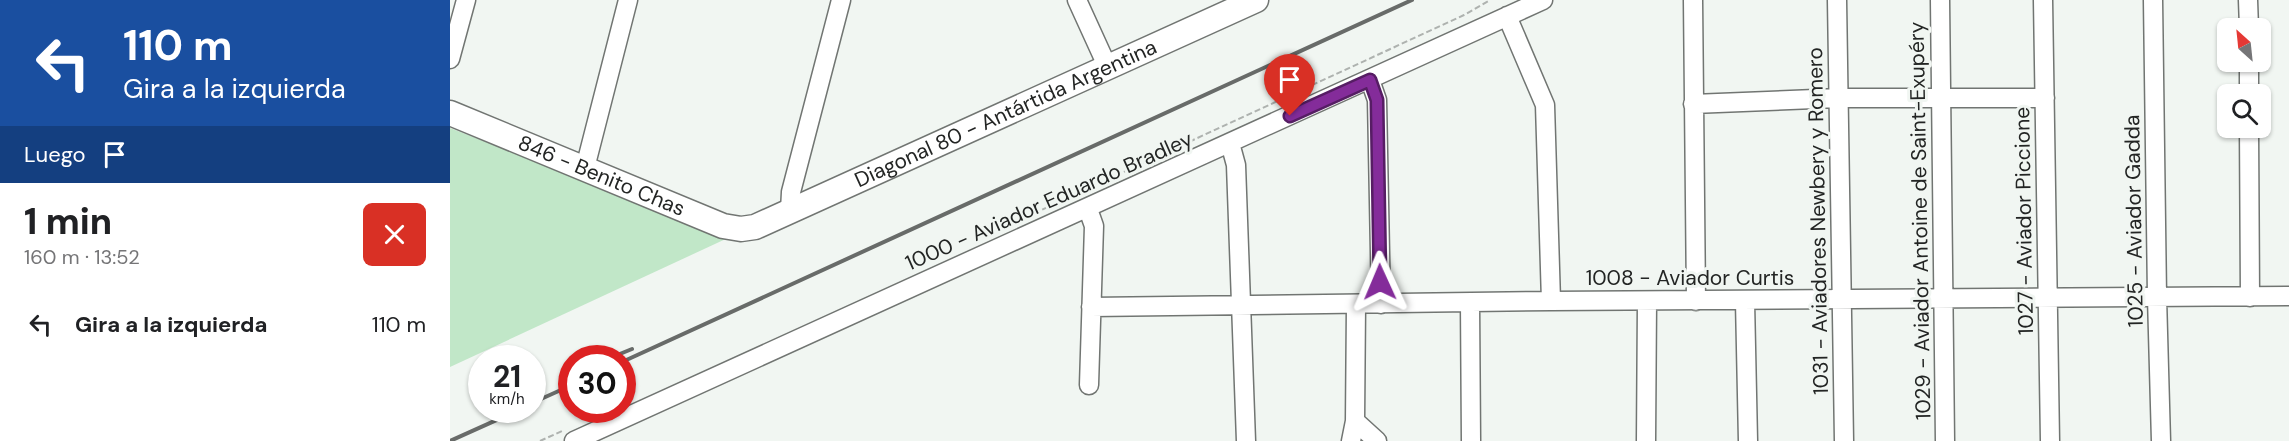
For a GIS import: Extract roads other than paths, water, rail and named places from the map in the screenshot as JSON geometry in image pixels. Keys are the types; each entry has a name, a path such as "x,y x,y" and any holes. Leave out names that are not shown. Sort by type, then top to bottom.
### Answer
{"main road":[{"name":"Diagonal 80 - Antártida Argentina","path":"755,227 1256,0"},
{"name":"846 - Benito Chas","path":"450,113 723,226 741,229 755,227"}],"street":[{"path":"450,59 466,0"},
{"path":"585,168 628,0"},
{"path":"790,211 791,192 841,0"},
{"path":"1077,0 1108,68"},
{"name":"1000 - Aviador Eduardo Bradley","path":"574,441 1543,0"},
{"path":"1693,0 1696,301"},
{"name":"1031 - Aviadores Newbery y Romero","path":"1837,0 1844,441"},
{"name":"1029 - Aviador Antoine de Saint-Exupéry","path":"1940,0 1945,441"},
{"name":"1027 - Aviador Piccione","path":"2043,0 2050,441"},
{"name":"1025 - Aviador Gadda","path":"2153,0 2161,441"},
{"path":"2248,0 2248,18"},
{"path":"1507,16 1545,105 1551,301"},
{"path":"1370,80 1377,100 1381,304"},
{"path":"1693,104 1839,98 2044,98"},
{"path":"2249,138 2250,297"},
{"path":"1230,143 1236,165 1246,441"},
{"path":"1088,209 1094,226 1089,385"},
{"name":"1008 - Aviador Curtis","path":"1091,307 2289,296"},
{"path":"1646,441 1647,301"},
{"path":"1745,301 1748,441"},
{"path":"1470,303 1471,441"},
{"path":"1351,441 1355,421 1356,305"},
{"path":"1355,421 1377,441"}],"railway":[{"path":"636,356 1412,0"},
{"path":"546,397 558,391"},
{"path":"450,441 490,423"}]}
